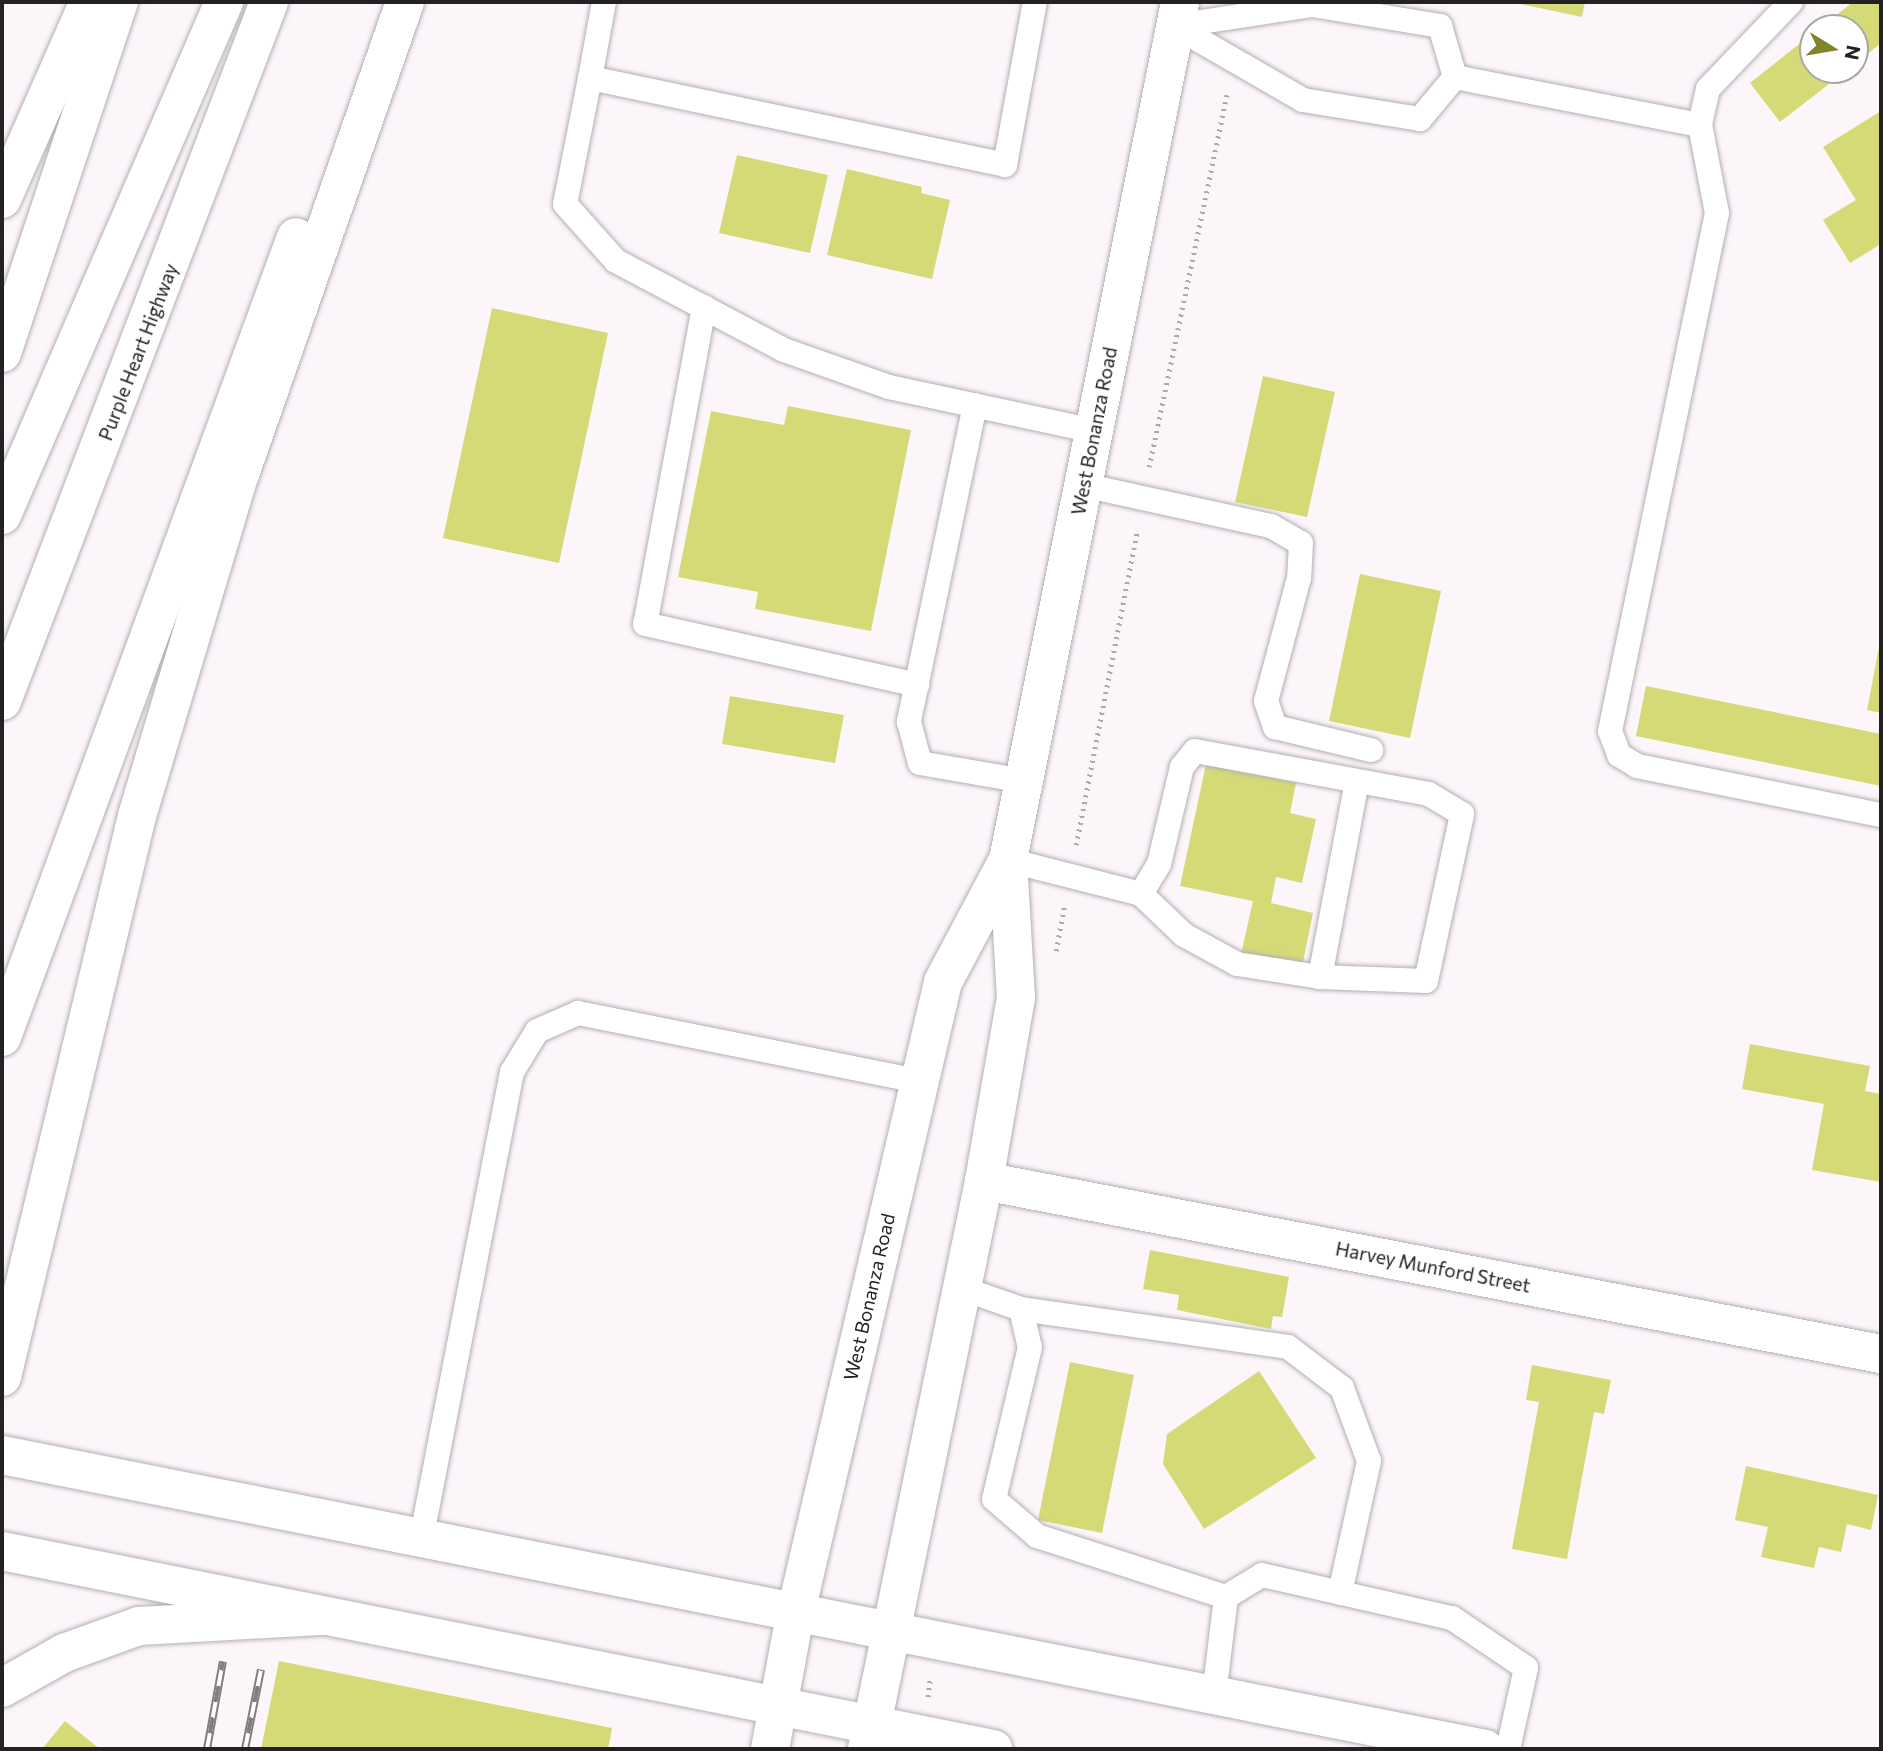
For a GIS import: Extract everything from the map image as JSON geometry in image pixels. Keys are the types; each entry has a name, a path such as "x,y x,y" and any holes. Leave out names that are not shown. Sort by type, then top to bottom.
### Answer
{"main road":[{"path":"2,199 89,2"},
{"path":"2,354 119,2"},
{"path":"2,514 224,2"},
{"name":"Purple Heart Highway","path":"2,701 270,2"},
{"path":"2,1037 207,472 385,2"},
{"path":"2,1377 136,816 239,477 405,2"},
{"name":"West Bonanza Road","path":"870,1737 984,1181 1017,998 1008,860 1178,14"},
{"name":"West Bonanza Road","path":"770,1749 795,1616 943,982 1008,860"},
{"name":"Harvey Munford Street","path":"984,1181 1881,1354"},
{"path":"2,1455 795,1616 1485,1749"},
{"path":"2,1551 778,1707 870,1737 993,1749"},
{"path":"2,1688 64,1653 139,1626 326,1616"}],"lane":[{"path":"604,2 565,204 616,261 785,350 889,387 1094,431"},
{"path":"590,78 1005,165 1035,2"},
{"path":"1791,2 1708,89 1700,125 1717,213 1610,731 1619,755 1637,766 1881,815"},
{"path":"1178,14 1312,5 1440,26 1455,77"},
{"path":"1178,14 1303,100 1420,119 1455,77"},
{"path":"1455,77 1700,125"},
{"path":"704,307 645,624 917,685"},
{"path":"975,405 909,722 920,764 1024,781"},
{"path":"1083,485 1271,526 1301,544 1299,578 1266,701 1275,727 1371,751"},
{"path":"1008,860 1141,894 1184,935 1237,964 1321,977 1426,981 1462,814 1429,794 1195,751 1182,767 1159,864 1141,894"},
{"path":"1321,977 1357,780"},
{"path":"421,1540 512,1072 537,1031 578,1013 919,1081"},
{"path":"961,1288 1021,1309 1288,1347 1342,1388 1369,1461 1340,1593"},
{"path":"1021,1309 1030,1347 994,1499 1037,1536 1226,1597 1262,1575 1452,1618 1526,1668 1508,1749"},
{"path":"1214,1695 1226,1597"}],"building":[{"path":"1511,2 1585,2 1582,17"},
{"path":"1853,2 1881,2 1881,43 1869,53 1869,14 1838,14"},
{"path":"1799,44 1799,84 1829,84 1780,122 1750,83"},
{"path":"1881,111 1881,244 1850,263 1823,220 1856,200 1823,147"},
{"path":"737,155 828,175 810,253 719,233"},
{"path":"847,169 922,187 921,193 950,200 932,279 827,255"},
{"path":"492,308 608,333 559,563 443,538"},
{"path":"1263,376 1335,392 1307,517 1235,502"},
{"path":"788,406 911,430 871,631 755,609 758,592 678,577 711,411 784,425"},
{"path":"1360,574 1441,591 1410,738 1329,721"},
{"path":"1881,642 1881,713 1867,710"},
{"path":"1646,686 1881,734 1881,786 1636,736"},
{"path":"730,696 844,715 835,763 722,744"},
{"path":"1206,764 1296,783 1290,813 1316,819 1302,883 1276,877 1271,903 1313,913 1302,967 1241,954 1253,901 1180,886"},
{"path":"1750,1044 1870,1066 1865,1091 1881,1094 1881,1182 1812,1170 1824,1104 1742,1089"},
{"path":"1150,1250 1289,1277 1282,1317 1273,1316 1271,1329 1177,1310 1179,1295 1143,1289"},
{"path":"1070,1362 1134,1375 1102,1533 1038,1520"},
{"path":"1532,1365 1611,1380 1604,1414 1594,1412 1567,1559 1512,1549 1539,1402 1526,1400"},
{"path":"1259,1371 1316,1458 1204,1529 1163,1464 1167,1434"},
{"path":"1746,1466 1878,1495 1871,1530 1847,1524 1841,1552 1819,1547 1814,1568 1761,1557 1768,1527 1735,1520"},
{"path":"279,1661 612,1728 608,1749 261,1749"},
{"path":"65,1721 100,1749 42,1749"}],"railway":[{"path":"207,1749 223,1661"},
{"path":"245,1749 261,1670"}]}
